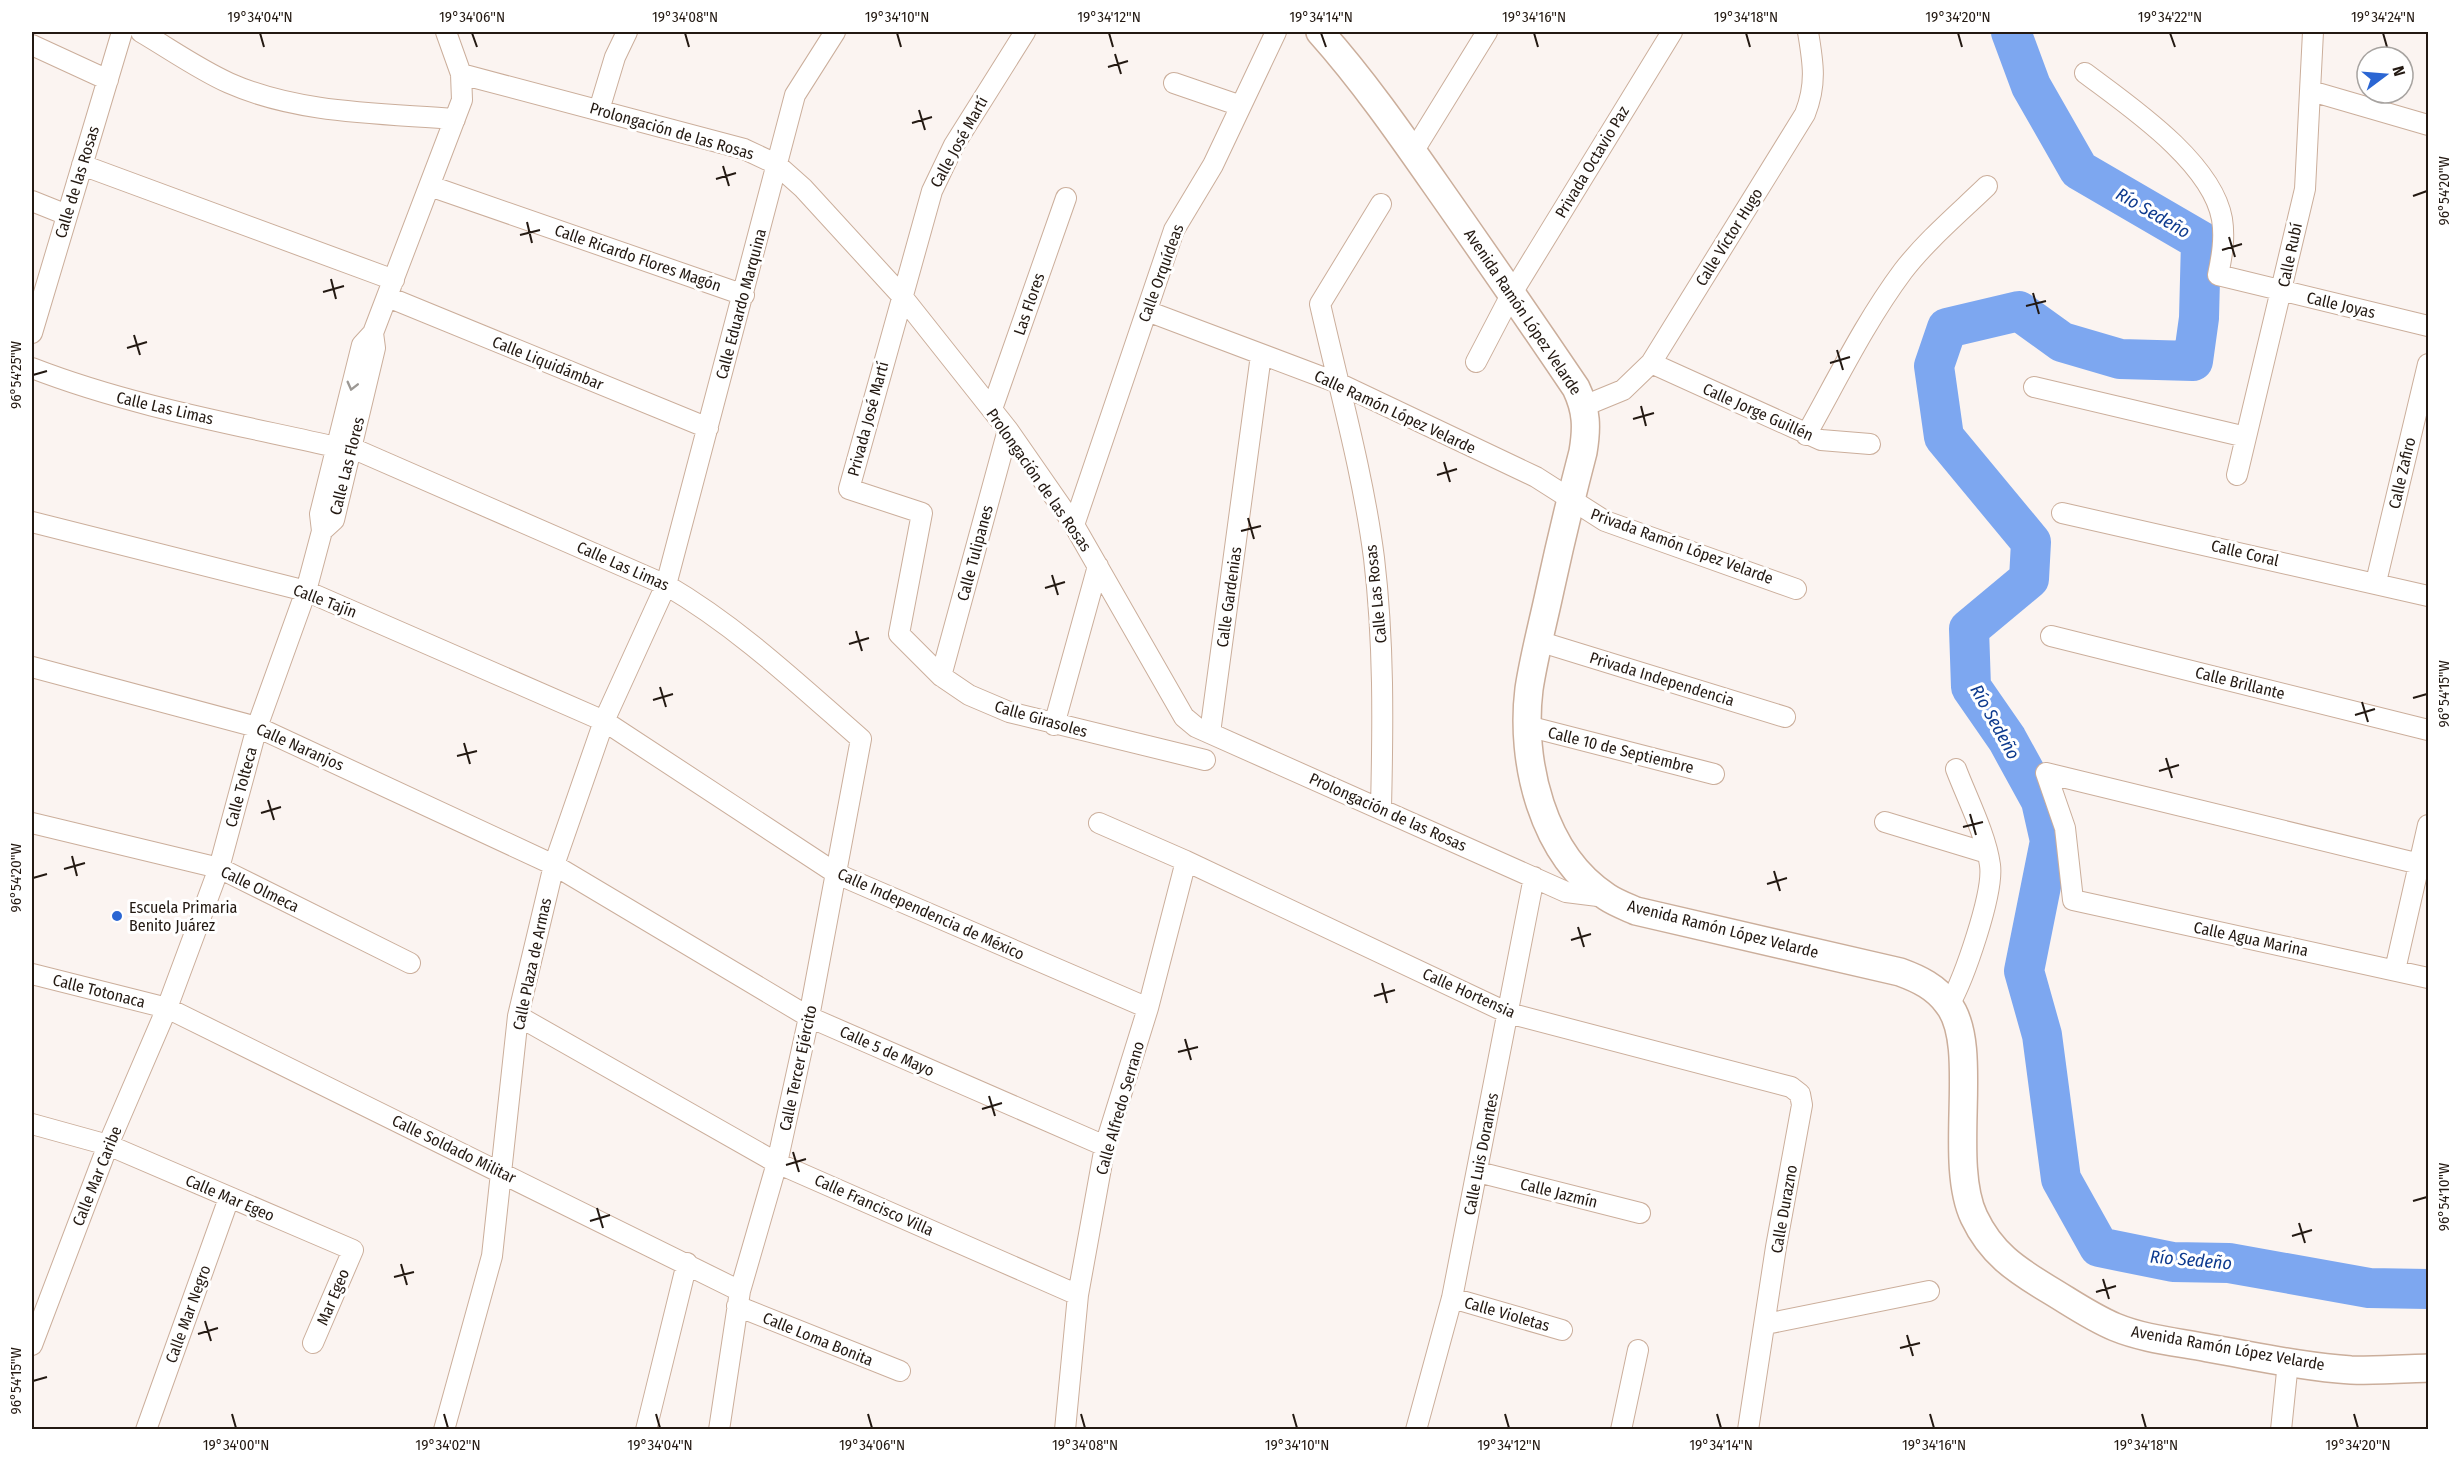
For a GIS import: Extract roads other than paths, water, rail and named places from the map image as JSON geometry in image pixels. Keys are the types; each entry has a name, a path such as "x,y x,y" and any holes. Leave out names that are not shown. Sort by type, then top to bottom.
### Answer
{"main road":[{"name":"Avenida Ramón López Velarde","path":"1320,32 1366,87 1413,152 1576,388 1584,406 1587,430 1538,641 1529,689 1527,726 1530,764 1539,803 1557,842 1580,872 1606,897 1636,911 1900,972 1919,979 1936,990 1950,1005 1961,1040 1963,1166 1966,1194 1974,1217 1988,1242 2010,1266 2091,1315 2116,1327 2147,1337 2288,1362 2350,1370 2428,1368"}],"street":[{"name":"Calle de las Rosas","path":"32,333 123,32"},
{"path":"141,32 230,83 278,99 335,110 455,119"},
{"path":"446,32 461,74"},
{"path":"599,110 615,57 627,32"},
{"name":"Calle Eduardo Marquina","path":"666,585 795,95 836,32"},
{"name":"Calle José Martí","path":"901,295 932,190 942,167 1024,32"},
{"name":"Calle Orquídeas","path":"1074,525 1174,230 1213,165 1276,32"},
{"path":"1413,152 1487,32"},
{"name":"Privada Octavio Paz","path":"1476,362 1512,293 1672,32"},
{"name":"Calle Víctor Hugo","path":"1584,406 1623,390 1651,363 1806,114 1813,93 1815,72 1808,32"},
{"name":"Calle Rubí","path":"2237,475 2305,189 2311,91 2308,34"},
{"path":"32,45 108,80"},
{"name":"Calle Joyas","path":"2085,73 2150,122 2201,174 2213,193 2222,218 2224,243 2218,275 2428,326"},
{"name":"Calle Las Flores","path":"322,531 320,514 344,447 362,345 374,333 455,119 463,88 461,74"},
{"name":"Prolongación de las Rosas","path":"461,74 744,149 776,164 803,188 901,295 1008,430 1074,525 1175,704 1196,727 1566,892 1606,897"},
{"path":"1174,83 1241,105"},
{"path":"2311,91 2428,124"},
{"name":"Calle Liquidámbar","path":"82,165 391,289 708,428"},
{"name":"Calle Ricardo Flores Magón","path":"430,186 744,295"},
{"path":"1806,435 1873,315 1904,270 1928,243 1988,186"},
{"name":"Las Flores","path":"992,409 1066,198"},
{"path":"32,201 67,215"},
{"name":"Calle Las Rosas","path":"1381,204 1320,304 1373,556 1382,644 1381,808"},
{"name":"Privada José Martí","path":"899,634 922,513 849,489 901,295"},
{"name":"Calle Ramón López Velarde","path":"1147,311 1338,383 1536,477 1570,500"},
{"name":"Calle Gardenias","path":"1210,733 1261,355"},
{"name":"Calle Jorge Guillén","path":"1651,363 1806,435 1821,440 1870,444"},
{"name":"Calle Zafiro","path":"2376,582 2428,364"},
{"name":"Calle Las Limas","path":"32,369 75,385 130,401 344,447 666,585 708,609 743,636 861,738"},
{"path":"2034,387 2246,437"},
{"name":"Calle Tulipanes","path":"941,676 1008,430"},
{"name":"Privada Ramón López Velarde","path":"1570,500 1605,521 1796,589"},
{"name":"Calle Coral","path":"2062,513 2376,582 2428,596"},
{"name":"Calle Tajín","path":"32,522 306,591 604,721"},
{"name":"Calle Tolteca","path":"167,1008 219,868 257,727 306,591 322,531"},
{"path":"1054,725 1098,566"},
{"name":"Calle Plaza de Armas","path":"444,1430 492,1256 518,1016 554,865 604,721 666,585"},
{"name":"Calle Girasoles","path":"899,634 941,676 969,695 1009,712 1054,725 1205,760"},
{"name":"Calle Brillante","path":"2051,636 2428,730"},
{"name":"Privada Independencia","path":"1538,641 1785,717"},
{"name":"Calle Naranjos","path":"32,667 257,727 554,865"},
{"name":"Calle Independencia de México","path":"604,721 837,874 1148,1008"},
{"name":"Calle 10 de Septiembre","path":"1527,726 1714,774"},
{"name":"Calle Tercer Ejército","path":"719,1430 738,1299 777,1163 809,1017 861,738"},
{"path":"1950,1005 1964,978 1990,881 1987,853 1956,769"},
{"name":"Calle Agua Marina","path":"2424,865 2046,773 2065,828 2073,900 2428,978"},
{"path":"1885,822 1987,853"},
{"name":"Calle Olmeca","path":"32,823 219,868 410,963"},
{"name":"Calle Hortensia","path":"1099,823 1186,861 1508,1013 1791,1087 1800,1094"},
{"path":"2395,970 2424,865 2428,825"},
{"name":"Calle Alfredo Serrano","path":"1065,1430 1078,1295 1105,1146 1148,1008 1186,861"},
{"name":"Calle 5 de Mayo","path":"554,865 809,1017 1105,1146"},
{"name":"Calle Luis Dorantes","path":"1416,1430 1452,1298 1534,877"},
{"name":"Calle Totonaca","path":"32,974 167,1008"},
{"name":"Calle Mar Caribe","path":"32,1345 108,1146 167,1008"},
{"name":"Calle Soldado Militar","path":"167,1008 687,1263 738,1299"},
{"name":"Calle Francisco Villa","path":"518,1016 777,1163 1078,1295"},
{"name":"Calle Durazno","path":"1748,1430 1776,1247 1802,1105 1800,1094"},
{"name":"Calle Mar Egeo","path":"32,1124 108,1146 352,1250"},
{"name":"Calle Jazmín","path":"1478,1172 1640,1213"},
{"name":"Calle Mar Negro","path":"146,1430 230,1198"},
{"name":"Mar Egeo","path":"313,1343 352,1250"},
{"path":"646,1430 687,1263"},
{"path":"1766,1324 1929,1291"},
{"name":"Calle Violetas","path":"1452,1298 1562,1330"},
{"name":"Calle Loma Bonita","path":"738,1299 900,1371"},
{"path":"1621,1430 1638,1350"},
{"path":"2281,1430 2288,1362"}],"waterway":[{"name":"Río Sedeño","path":"2011,32 2031,86 2079,170 2201,241 2199,318 2193,361 2120,359 2062,342 2019,311 1947,328 1934,366 1944,437 2031,542 2029,579 1969,629 1971,687 2007,739 2041,801 2050,841 2024,971 2042,1035 2061,1179 2099,1247 2173,1262 2229,1263 2369,1288 2428,1289"}],"place":[{"name":"Escuela Primaria Benito Juárez","path":"117,916"}]}
